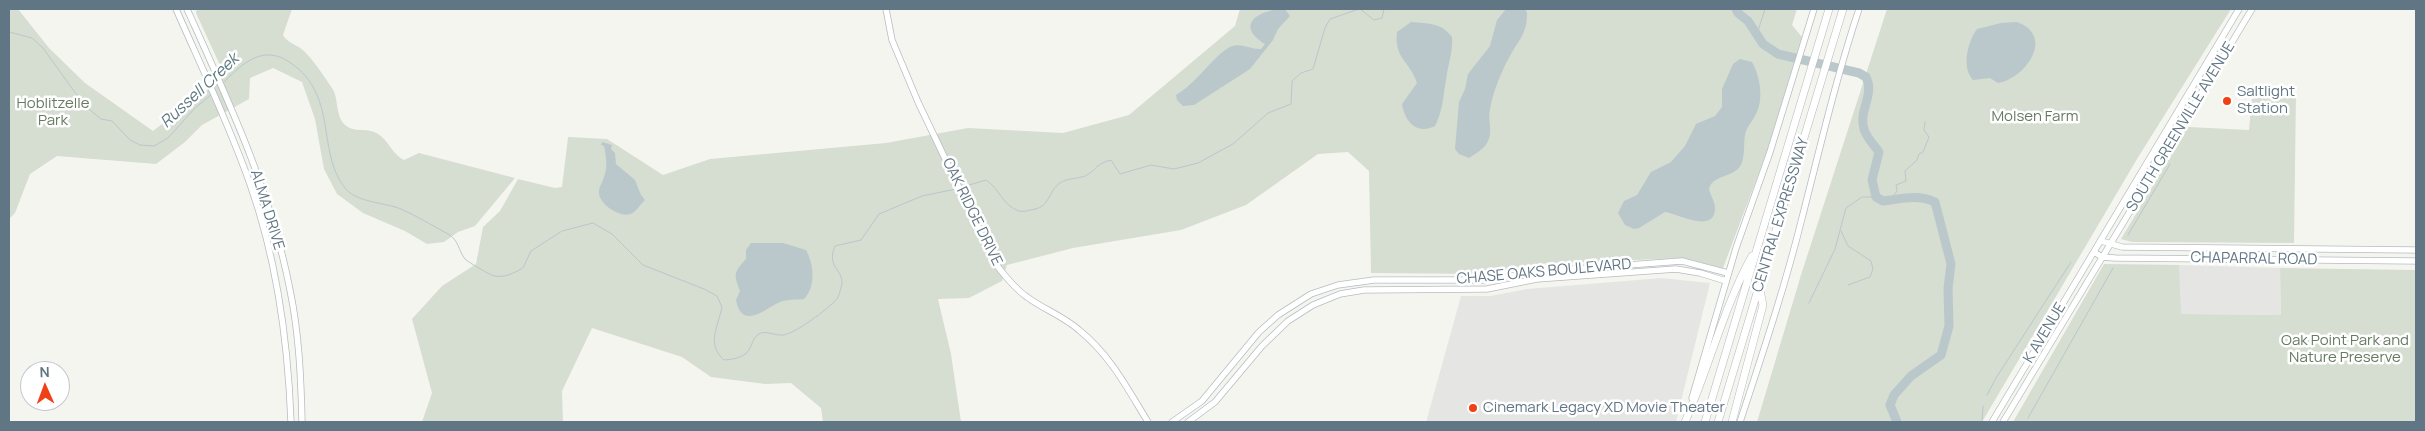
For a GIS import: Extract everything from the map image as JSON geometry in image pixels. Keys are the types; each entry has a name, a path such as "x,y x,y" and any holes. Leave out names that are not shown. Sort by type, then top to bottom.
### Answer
{"highway":[{"name":"CENTRAL EXPRESSWAY","path":"1705,422 1829,9"},
{"name":"CENTRAL EXPRESSWAY","path":"1718,422 1843,9"},
{"path":"1685,422 1702,385 1740,277 1759,245"},
{"path":"1732,422 1763,305 1759,287"}],"main road":[{"name":"ALMA DRIVE","path":"176,9 218,105 257,207 271,259 284,328 292,422"},
{"name":"ALMA DRIVE","path":"187,9 227,98 251,157 271,215 290,290 296,325 300,365 302,422"},
{"name":"OAK RIDGE DRIVE","path":"886,9 892,40 918,102 996,263 1007,279 1028,298 1065,319 1096,345 1114,365 1148,422"},
{"name":"CENTRAL EXPRESSWAY","path":"1685,422 1728,273 1791,88 1814,9"},
{"name":"CENTRAL EXPRESSWAY","path":"1740,422 1799,228 1831,99 1859,9"},
{"name":"SOUTH GREENVILLE AVENUE","path":"2100,243 2239,9"},
{"name":"SOUTH GREENVILLE AVENUE","path":"2110,245 2252,9"},
{"path":"2191,90 2200,95"},
{"path":"240,160 251,157"},
{"path":"2150,160 2158,164"},
{"name":"CHAPARRAL ROAD","path":"2100,243 2122,247 2416,250"},
{"name":"K AVENUE","path":"1992,422 2100,243"},
{"name":"K AVENUE","path":"2004,422 2110,245"},
{"path":"2242,248 2242,259"},
{"path":"2350,249 2350,260"},
{"path":"2094,252 2102,257"},
{"path":"271,259 282,256"},
{"name":"CHAPARRAL ROAD","path":"2102,257 2416,261"},
{"name":"CHASE OAKS BOULEVARD","path":"1172,422 1202,401 1259,332 1278,315 1302,300 1338,285 1368,280 1483,280 1536,272 1682,261 1728,273"},
{"path":"1637,264 1637,272"},
{"name":"CHASE OAKS BOULEVARD","path":"1188,422 1215,402 1276,331 1306,308 1340,294 1364,290 1487,289 1537,279 1676,269 1700,273 1726,281"},
{"path":"1536,272 1537,279"},
{"path":"1439,280 1439,289"},
{"path":"1338,285 1340,294"},
{"path":"1302,300 1306,308"}],"shaded area":[{"path":"1285,9 1290,16 1278,29 1273,40 1250,69 1194,105 1183,106 1177,100 1176,95 1191,84 1218,56 1230,47 1238,45 1261,49 1265,44 1251,30 1251,24 1254,19 1267,12"},
{"path":"1506,9 1524,9 1527,12 1526,25 1523,34 1504,67 1491,102 1489,139 1484,147 1469,158 1459,154 1455,149 1459,102 1465,89 1468,74 1490,46 1497,20"},
{"path":"1411,22 1439,26 1452,37 1451,53 1438,120 1435,126 1423,129 1417,128 1409,121 1402,104 1417,83 1400,54 1397,32"},
{"path":"2017,22 2028,28 2034,37 2035,46 2026,66 2018,74 1998,83 1990,78 1973,80 1967,68 1967,54 1977,29 2001,23"},
{"path":"1740,59 1752,62 1755,68 1759,81 1760,102 1746,132 1741,165 1735,171 1717,179 1711,184 1709,189 1715,205 1713,216 1709,220 1702,221 1665,212 1639,228 1634,229 1625,225 1618,213 1624,201 1637,195 1651,172 1671,162 1685,146 1696,124 1715,116 1722,107 1722,89 1733,64"},
{"path":"602,142 612,145 611,149 615,153 616,164 635,180 645,200 634,212 629,214 618,213 607,206 600,197 599,190 606,165"},
{"path":"751,243 783,243 806,250 811,262 812,282 804,299 780,302 755,315 744,315 739,309 736,300 740,291 736,274 746,259 746,250"},
{"path":"2179,265 2280,268 2281,315 2180,314"},
{"path":"1661,278 1710,283 1676,422 1426,422 1461,296 1490,296 1527,289"}],"green space":[{"name":"Hoblitzelle Park","path":"9,9 18,9 49,48 85,83 153,131 225,76 196,13 197,9 292,9 283,35 287,40 304,51 322,74 336,96 339,116 347,127 379,134 396,154 404,160 419,153 515,178 475,226 458,232 444,242 427,244 405,231 363,213 337,194 324,169 315,119 302,82 273,68 250,78 249,99 202,125 185,142 156,164 57,156 30,174 15,213 9,219"},
{"path":"1240,9 1797,9 1792,25 1802,37 1767,151 1723,268 1683,258 1536,264 1485,274 1371,273 1369,171 1348,152 1318,154 1246,205 1181,230 1073,248 1007,265 1002,281 969,298 938,299 951,354 961,422 823,422 821,408 791,383 765,384 711,377 682,357 592,328 562,391 563,422 422,422 432,393 412,319 442,286 476,264 483,227 500,211 518,179 555,188 562,187 568,137 607,139 663,175 710,159 886,143 968,128 1063,133 1129,115 1235,26"},
{"name":"Molsen Farm","path":"1887,9 2231,9 2137,159 1982,422 1757,422 1801,275"},
{"path":"2296,93 2294,243 2132,242 2121,239 2188,127 2249,130 2252,97"},
{"name":"Oak Point Park and Nature Preserve","path":"2104,264 2179,265 2181,314 2281,315 2280,268 2416,270 2416,422 2013,422"}],"waterway":[{"name":"Russell Creek","path":"962,187 986,180 1009,205 1014,209 1024,211 1037,209 1042,206 1060,183 1085,176 1102,163 1111,160 1120,174 1151,165 1174,169 1198,163 1233,144 1268,113 1291,104 1292,81 1301,73 1313,69 1325,28 1330,19 1359,9"},
{"name":"Russell Creek","path":"1360,9 1374,20 1382,18 1384,9"},
{"path":"1736,9 1748,21 1763,44 1778,54 1859,73 1866,77 1869,90 1863,122 1866,135 1879,152 1872,180 1876,197 1883,201 1922,198 1935,202 1951,264 1948,288 1949,326 1941,355 1911,376 1894,395 1890,405 1897,422"},
{"path":"1757,34 1765,9"},
{"name":"Russell Creek","path":"9,32 32,38 43,48 84,105 101,119 112,121 130,140 140,145 154,146 168,138 195,108 212,94"},
{"name":"Russell Creek","path":"222,84 243,65 259,56 277,56 286,60 303,73 314,88 320,105 336,173 345,188 356,197 401,209 452,236 465,259 494,276 506,276 523,268 531,251 562,231 593,223 612,234 643,265 717,296 722,307 714,341 719,354 724,360 742,356 750,348 754,339 761,333 783,335 803,326 837,299 842,282 833,260 835,246 861,240 879,214 922,196 956,189"},
{"path":"1890,200 1897,191 1896,185 1906,181 1905,171 1917,160 1919,154 1923,152 1929,137 1924,130 1925,122"},
{"path":"2128,235 2170,164"},
{"path":"1809,303 1835,249 1846,208 1862,197 1876,197"},
{"path":"1841,231 1848,246 1871,261 1873,269 1870,277 1848,285"},
{"path":"1987,395 2071,262"},
{"path":"2028,418 2113,268"},
{"path":"1982,422 1983,406"}],"place":[{"name":"Saltlight Station","path":"2227,101"},
{"name":"Cinemark Legacy XD Movie Theater","path":"1473,408"}]}
